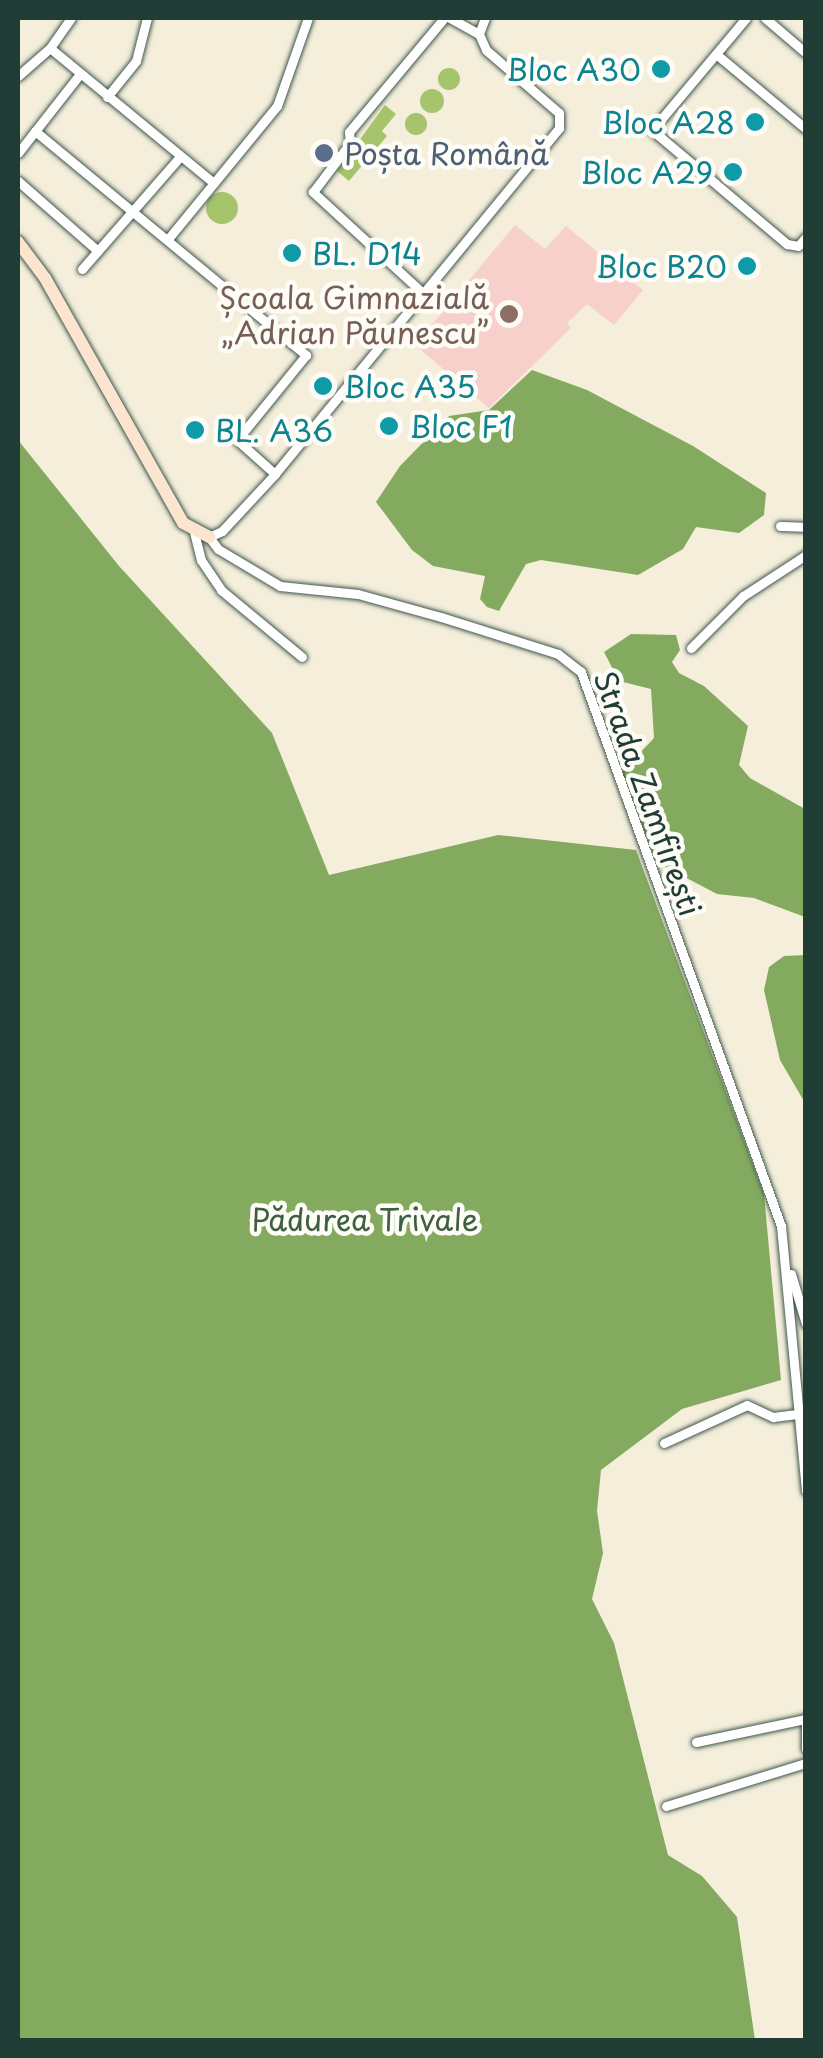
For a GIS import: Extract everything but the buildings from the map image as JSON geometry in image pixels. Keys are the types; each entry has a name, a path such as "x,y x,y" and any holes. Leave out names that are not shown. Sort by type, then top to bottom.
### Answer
{"street":[{"path":"18,76 50,48 71,18"},
{"path":"108,98 136,61 147,18"},
{"path":"168,239 276,106 308,18"},
{"path":"209,537 222,531 275,474 426,296 562,121 486,50 479,34 447,18 348,132 350,143 313,192 426,296"},
{"path":"479,34 485,18"},
{"path":"746,18 655,125 654,135 787,244 798,246 806,237"},
{"path":"765,18 806,53"},
{"path":"50,48 178,158 214,183"},
{"path":"716,54 806,129"},
{"path":"18,153 80,74"},
{"path":"35,131 306,355 237,440 275,474"},
{"path":"82,269 178,158"},
{"path":"18,181 98,251"},
{"path":"18,242 194,532 201,560 221,590 302,657"},
{"path":"780,526 806,527"},
{"name":"Strada Zamfirești","path":"194,532 209,537 218,550 280,586 358,594 574,662 756,1150 788,1268 806,1490"},
{"path":"692,648 743,596 806,555"},
{"path":"788,1268 806,1324"},
{"path":"664,1443 747,1405 773,1417 797,1414"},
{"path":"696,1742 806,1719 806,1749"},
{"path":"666,1806 806,1763"}],"shaded area":[{"name":"Școala Gimnazială „Adrian Păunescu”","path":"515,225 545,249 566,226 643,290 614,325 587,304 567,323 571,328 489,408 415,345"}],"green space":[{"path":"445,68 453,68 460,79 453,90 445,90 438,83 438,75"},
{"path":"432,89 444,101 432,113 420,101"},
{"path":"385,105 396,114 382,131 387,136 349,181 337,171"},
{"path":"416,113 424,116 424,132 416,135 408,132 405,124 408,116"},
{"path":"222,192 233,197 238,208 233,219 222,224 211,219 206,208 211,197"},
{"path":"532,370 587,390 693,446 766,493 764,515 739,533 696,527 683,549 638,575 541,560 526,564 499,611 487,607 480,599 485,576 433,566 412,550 376,502 400,466 449,416 489,410"},
{"name":"Pădurea Trivale","path":"18,440 119,566 272,733 329,875 498,835 636,850 764,1194 781,1380 682,1409 601,1470 597,1511 603,1553 592,1599 614,1643 668,1855 702,1876 737,1917 755,2040 18,2040"},
{"path":"631,634 676,635 680,650 672,662 679,673 704,686 748,726 739,765 750,778 805,809 805,917 754,898 717,894 656,862 622,772 654,738 651,689 619,681 604,652"},
{"path":"806,955 805,1103 780,1060 764,990 769,967 784,956"}],"place":[{"name":"Bloc A30","path":"661,69"},
{"name":"Bloc A28","path":"755,122"},
{"name":"Poșta Română","path":"324,153"},
{"name":"Bloc A29","path":"733,172"},
{"name":"BL. D14","path":"292,253"},
{"name":"Bloc B20","path":"747,266"},
{"name":"Școala Gimnazială „Adrian Păunescu”","path":"509,314"},
{"name":"Bloc A35","path":"323,386"},
{"name":"Bloc F1","path":"389,426"},
{"name":"BL. A36","path":"195,430"}]}
